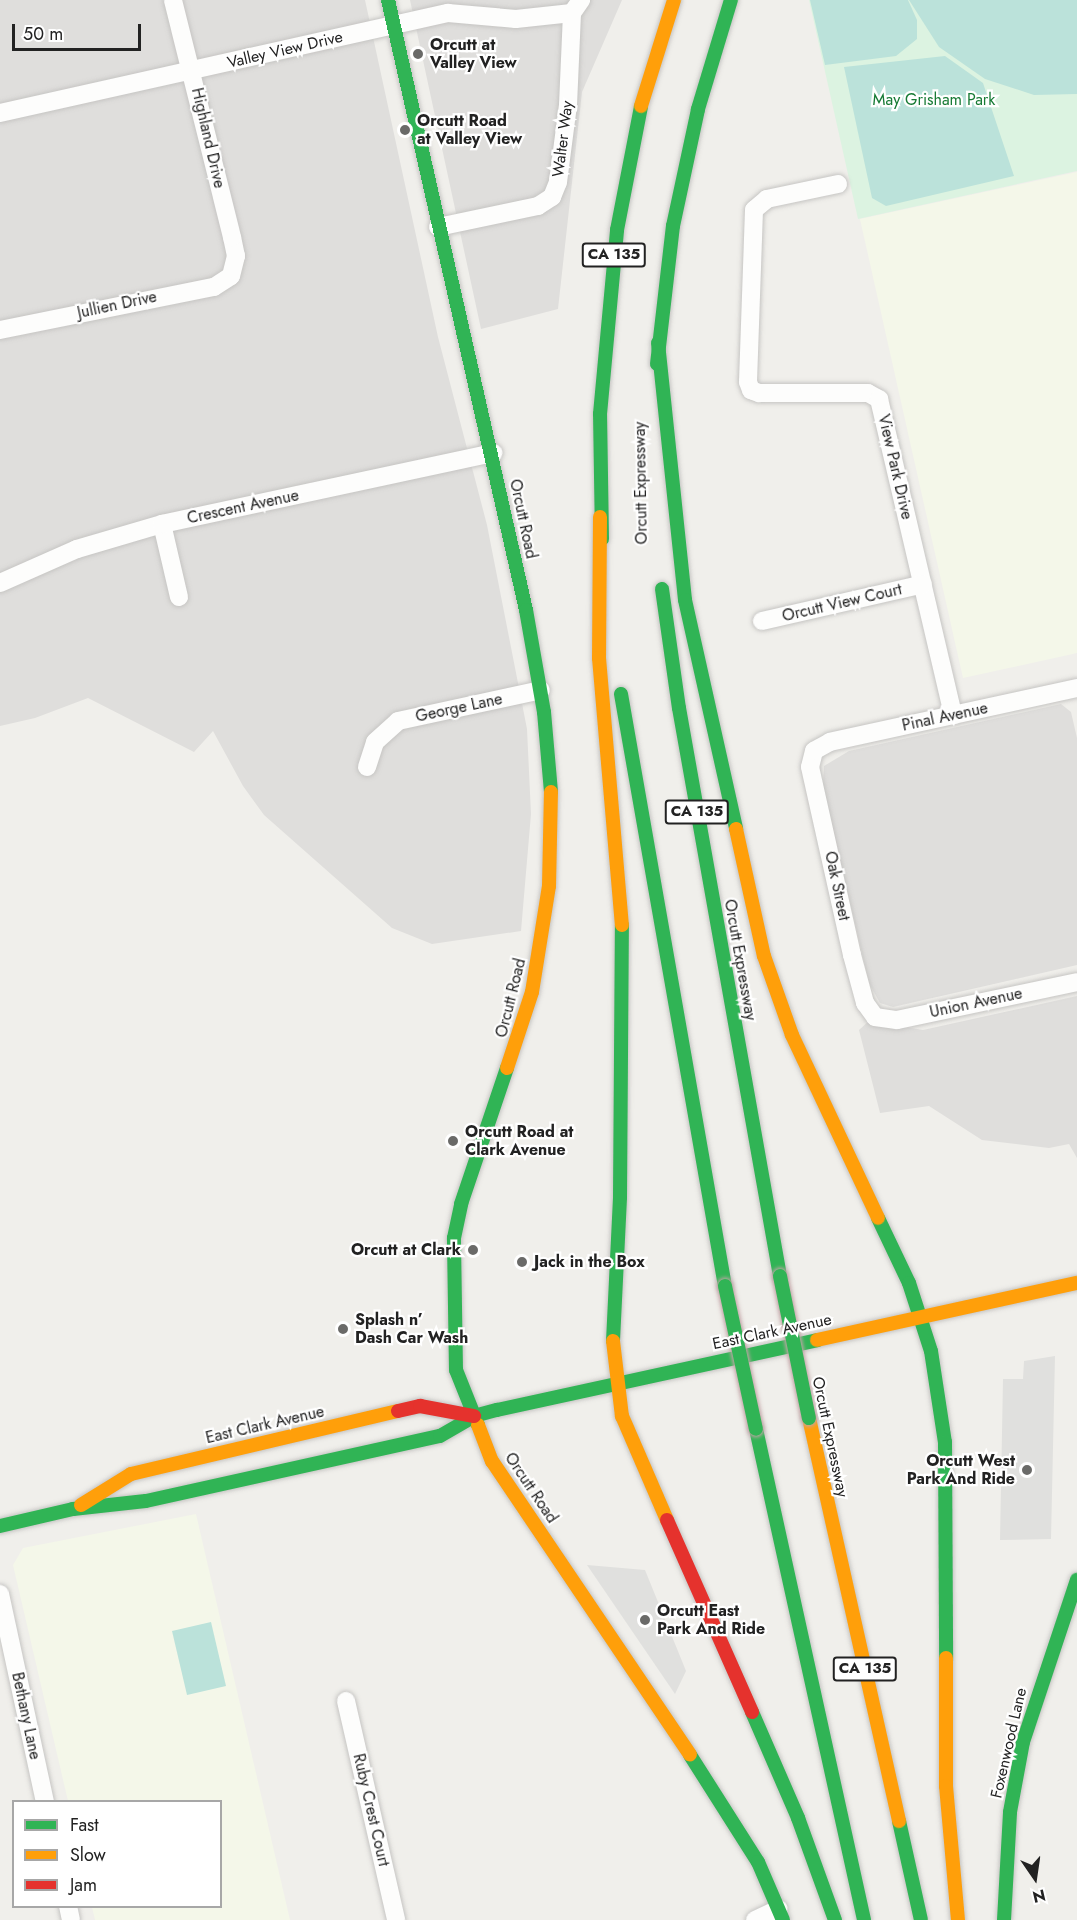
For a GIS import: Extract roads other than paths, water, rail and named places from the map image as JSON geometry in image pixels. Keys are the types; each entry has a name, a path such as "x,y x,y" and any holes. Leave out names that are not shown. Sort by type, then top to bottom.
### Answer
{"main road":[{"name":"Orcutt Road","path":"388,0 438,227 493,453 541,690 551,798 543,939 521,1033 461,1204 454,1238 456,1370 492,1461 728,1811 781,1915"},
{"name":"CA 135","path":"614,654 600,517 600,414 617,230 639,114 674,0"},
{"name":"Orcutt Expressway","path":"655,458 658,343 673,226 698,109 731,0"},
{"path":"658,343 685,600 764,957 792,1035 922,1316 945,1442 946,1786 958,1920"},
{"path":"600,517 598,658 624,943 620,1197 613,1341 616,1383 622,1416 798,1818 835,1920"},
{"name":"Orcutt Expressway","path":"661,578 679,708 780,1276 809,1418 921,1920"},
{"name":"CA 135","path":"618,677 725,1286 864,1920"},
{"path":"1075,1283 1077,1303"},
{"name":"East Clark Avenue","path":"0,1526 73,1509 146,1500 440,1436 474,1416 1075,1283"},
{"name":"East Clark Avenue","path":"73,1509 131,1474 420,1406 474,1416"},
{"name":"Foxenwood Lane","path":"1004,1920 1010,1812 1023,1742 1040,1683 1077,1580"}],"street":[{"name":"Highland Drive","path":"173,0 236,256 231,276"},
{"name":"Valley View Drive","path":"0,113 448,13 516,19 577,7"},
{"name":"Walter Way","path":"438,227 538,206 552,197 558,182 577,7"},
{"name":"View Park Drive","path":"838,184 767,199 754,210 748,382 751,390 759,393 868,393 879,399 953,715"},
{"name":"Jullien Drive","path":"0,330 214,286 231,276"},
{"name":"Crescent Avenue","path":"0,583 77,549 162,524 493,453"},
{"path":"162,524 179,597"},
{"name":"Orcutt View Court","path":"762,621 923,584"},
{"name":"George Lane","path":"367,767 375,742 398,721 541,690"},
{"name":"Pinal Avenue","path":"814,751 830,742 1076,690"},
{"name":"Oak Street","path":"814,751 810,767 852,955 865,1003 875,1017"},
{"name":"Union Avenue","path":"875,1017 897,1020 1077,982"},
{"name":"Bethany Lane","path":"0,1594 45,1800"},
{"name":"Ruby Crest Court","path":"346,1701 396,1920"},
{"path":"755,1920 781,1915"}],"place":[{"name":"Orcutt at Valley View","path":"418,54"},
{"name":"Orcutt Road at Valley View","path":"405,130"},
{"name":"Orcutt Road at Clark Avenue","path":"453,1141"},
{"name":"Orcutt at Clark","path":"473,1250"},
{"name":"Jack in the Box","path":"522,1262"},
{"name":"Splash n’ Dash Car Wash","path":"343,1329"},
{"name":"Orcutt West Park And Ride","path":"1027,1470"},
{"name":"Orcutt East Park And Ride","path":"645,1620"}],"park label":[{"name":"May Grisham Park","path":"934,100"}]}
